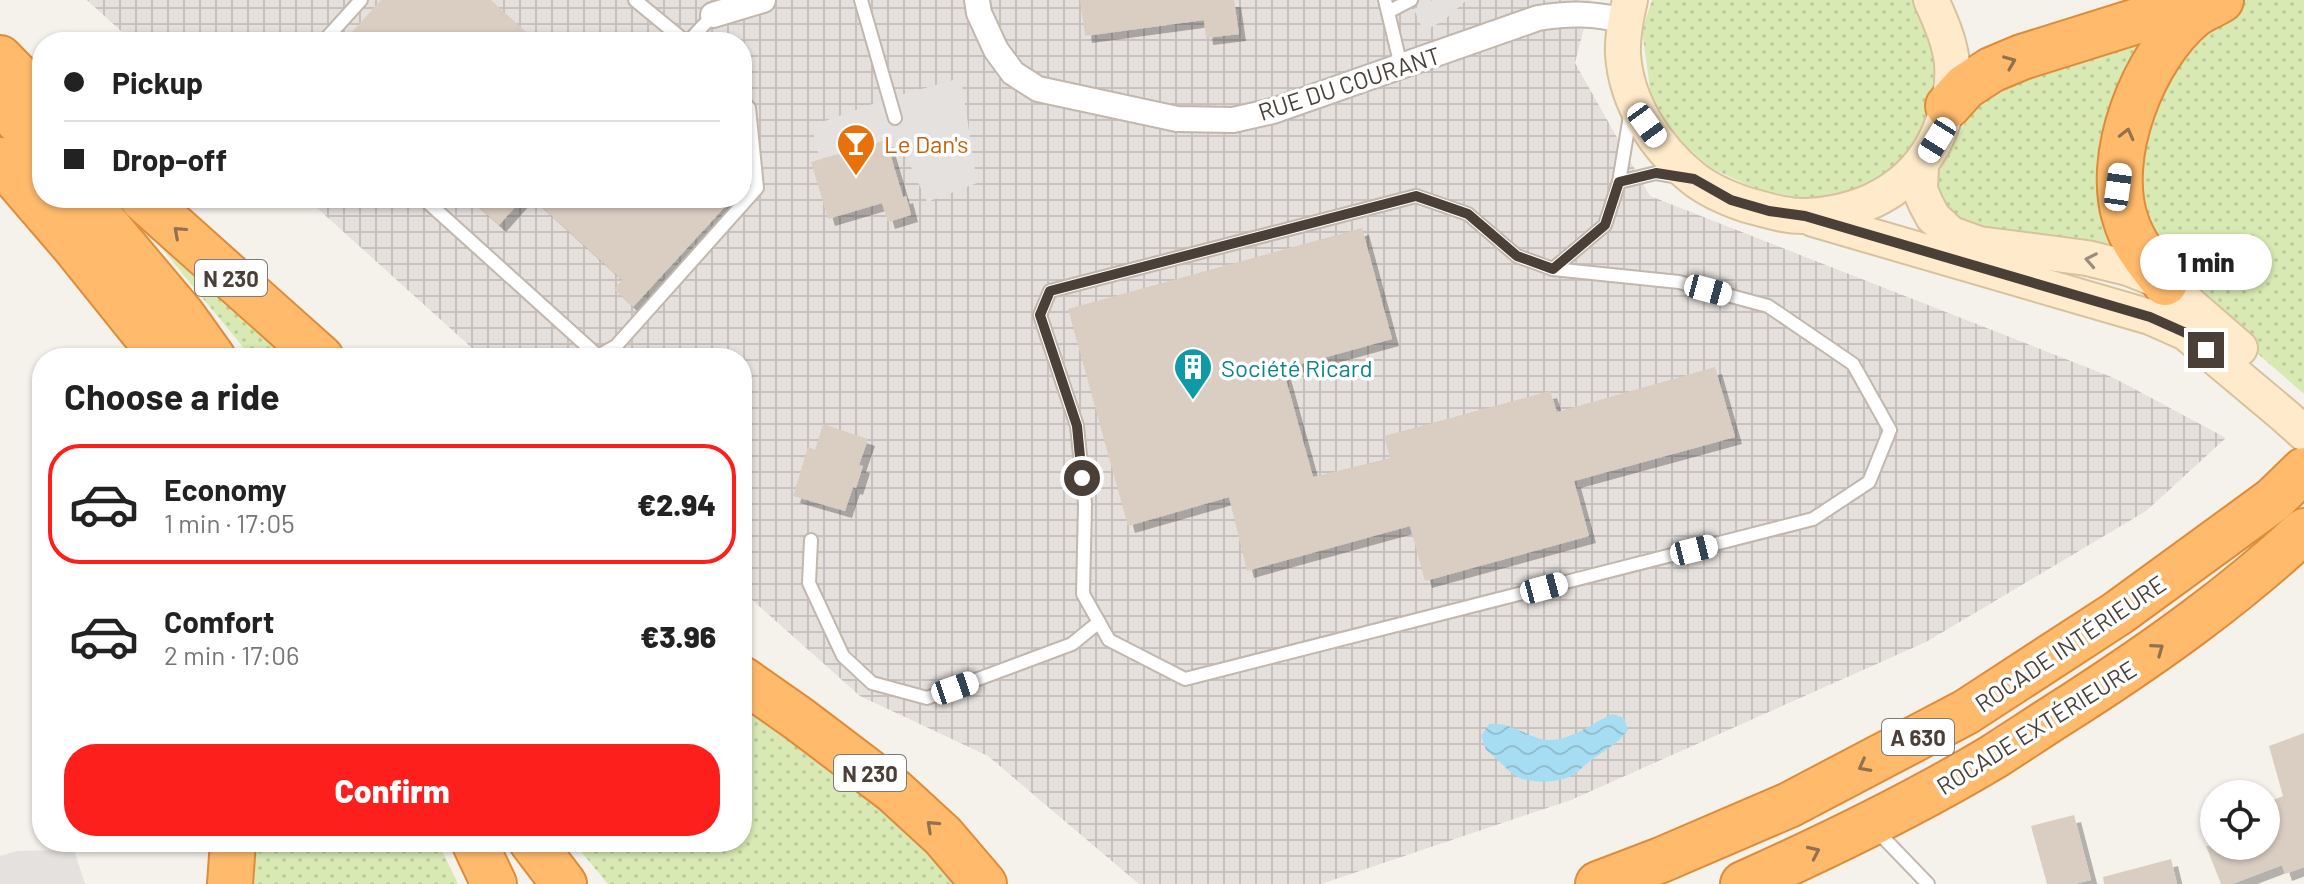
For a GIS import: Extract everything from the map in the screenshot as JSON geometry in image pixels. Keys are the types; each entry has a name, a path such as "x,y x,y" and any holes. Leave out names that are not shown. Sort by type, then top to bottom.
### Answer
{"highway":[{"path":"1948,106 1965,87 1991,70 2022,57 2204,0"},
{"path":"2165,283 2142,253 2126,222 2118,187 2125,137 2140,92 2161,51 2195,14 2221,0"},
{"path":"0,58 32,91"},
{"path":"0,100 32,137"},
{"path":"0,160 32,197"},
{"path":"0,200 121,348"},
{"path":"41,208 156,348"},
{"name":"N 230","path":"92,208 206,348"},
{"name":"N 230","path":"153,208 310,348"},
{"path":"2266,492 2304,443"},
{"name":"ROCADE INTÉRIEURE","path":"1598,884 1789,805 1966,712 2118,613 2213,544 2266,492 2304,470"},
{"name":"ROCADE EXTÉRIEURE","path":"1743,884 1870,824 1991,758 2150,656 2303,541"},
{"name":"N 230","path":"752,686 894,791 943,836 984,884"},
{"path":"230,884 232,852"},
{"path":"479,852 494,884"},
{"path":"540,852 564,884"}],"main road":[{"path":"1805,216 1849,210 1894,189 1921,165 1937,140 1954,77 1946,32 1931,0"},
{"path":"1628,10 1623,53 1633,99 1666,151 1694,179 1731,200 1769,211 1805,216 2150,317 2186,333 2304,433"},
{"path":"1921,165 1920,190 1926,204 1933,217 1951,234 1979,244 2087,258 2128,268 2165,283 2304,405"}],"street":[{"name":"RUE DU COURANT","path":"977,0 979,13 996,50 1013,73 1038,89 1177,119 1233,120 1273,111 1538,18 1628,10"},
{"path":"713,15 757,1"}],"lane":[{"path":"332,32 361,0"},
{"path":"635,0 675,32"},
{"path":"861,0 895,118"},
{"path":"1401,66 1387,6 1411,0"},
{"path":"697,32 713,15"},
{"path":"1553,269 1605,225 1619,182 1633,99"},
{"path":"752,138 757,188 752,194"},
{"path":"1619,182 1656,173 1694,179"},
{"path":"1416,196 1468,214 1517,256 1553,269 1679,282 1768,306 1853,364 1890,430 1869,482 1813,519 1185,679 1109,640 1083,594 1085,504 1077,426 1040,315 1050,291 1416,196"},
{"path":"434,208 589,348"},
{"path":"612,348 739,208"},
{"path":"811,540 809,583 843,656 872,683 927,698 1072,644 1099,622"},
{"path":"1870,824 1928,884"}],"shaded area":[{"path":"87,0 1591,0 1575,63 1650,196 2114,378 2226,438 2146,511 1926,642 1571,800 1321,884 1139,884 988,756 860,696 752,600 752,348 472,348 317,208 752,208 752,32 122,32"},
{"path":"1433,0 1467,0 1443,21 1423,31 1414,9"},
{"path":"961,78 977,183 927,202 898,138 820,159 811,126 889,98"},
{"path":"17,851 75,852 85,884 0,884 0,856"}],"green space":[{"path":"1652,0 1917,0 1936,43 1930,110 1914,143 1895,170 1861,190 1806,198 1761,191 1711,168 1679,140 1652,103 1642,31"},
{"path":"2245,0 2304,0 2304,394 2188,293 2138,217 2141,118 2210,16"},
{"path":"2173,21 2118,118 2133,257 1951,224 1934,194 1936,172 1984,87"},
{"path":"136,217 291,348 244,348"},
{"path":"752,710 908,827 959,884 608,884 581,852 752,852"},
{"path":"255,852 443,852 458,884 254,884"}],"water":[{"path":"1613,714 1624,718 1628,730 1624,735 1575,774 1558,780 1531,781 1516,776 1486,750 1481,736 1489,724 1498,724 1541,739 1557,739"}],"building":[{"path":"381,0 491,0 526,32 352,32"},
{"path":"1080,0 1234,0 1239,34 1206,38 1204,20 1085,36"},
{"name":"Le Dan's","path":"886,140 911,215 888,222 882,203 828,219 811,162"},
{"path":"480,208 514,208 499,225"},
{"path":"543,208 724,208 633,307 614,289 622,280"},
{"name":"Société Ricard","path":"1362,228 1392,339 1283,369 1313,477 1390,458 1384,436 1550,391 1557,412 1715,367 1735,437 1574,481 1589,536 1425,581 1410,526 1247,571 1229,497 1128,526 1068,309"},
{"path":"823,424 868,439 859,465 863,466 856,488 853,487 845,511 793,496 808,447 815,450"},
{"path":"2304,733 2304,867 2285,874 2282,865 2232,884 2221,884 2212,860 2280,860 2280,797 2283,796 2269,746"},
{"path":"2074,815 2091,880 2074,884 2047,884 2031,826"},
{"path":"2171,859 2177,884 2104,884 2103,877"}],"place":[{"name":"Le Dan's","path":"856,177"},
{"name":"Société Ricard","path":"1193,401"}],"route":[{"path":"1082,478 1077,426 1040,315 1050,291 1416,196 1468,214 1517,256 1553,269 1605,225 1619,182 1656,173 1694,179 1731,200 1769,211 1805,216 2150,317 2186,333 2206,350"}]}
